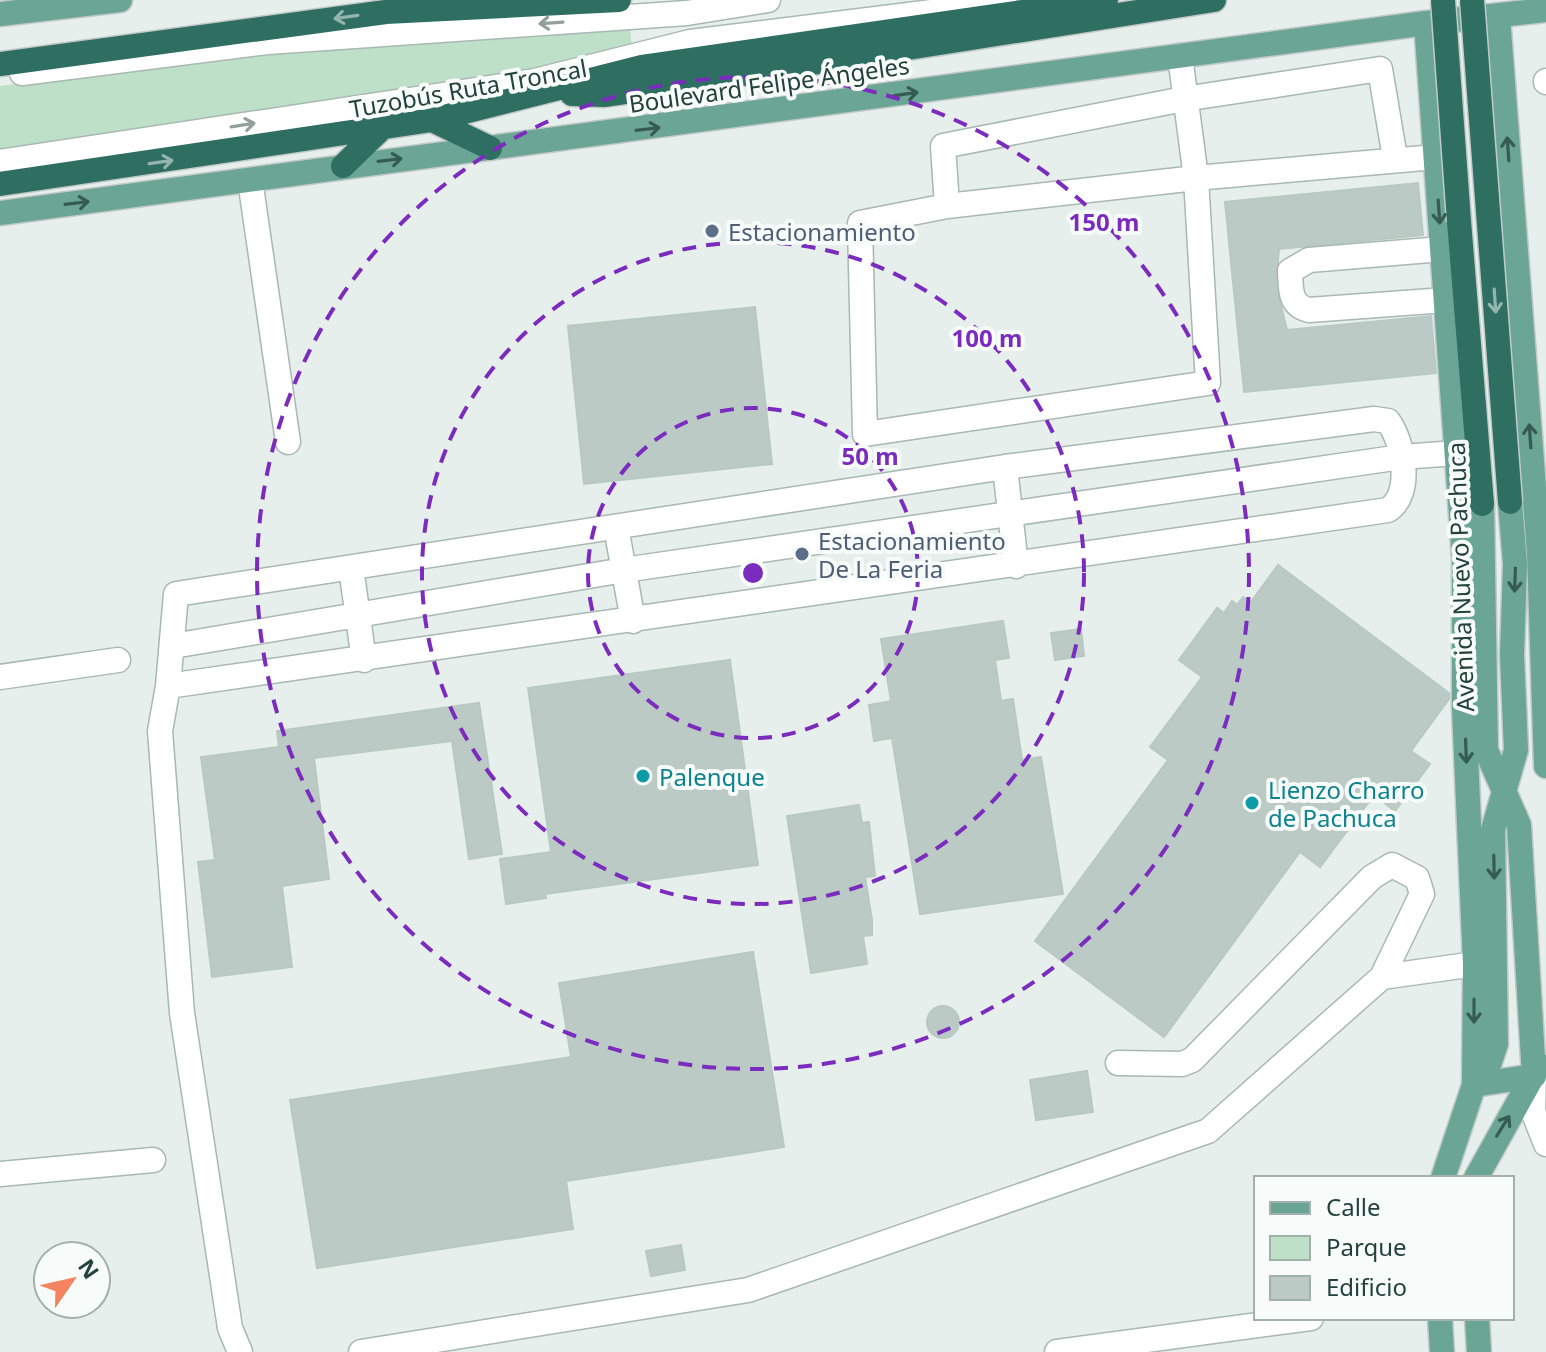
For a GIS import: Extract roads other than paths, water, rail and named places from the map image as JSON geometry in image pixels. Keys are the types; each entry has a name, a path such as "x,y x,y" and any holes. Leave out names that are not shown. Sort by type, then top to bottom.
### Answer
{"highway":[{"path":"0,64 456,0"},
{"path":"386,12 619,0"},
{"name":"Boulevard Felipe Ángeles","path":"0,184 432,120 642,67 1106,0"},
{"path":"542,93 604,95 1214,0"},
{"path":"1443,0 1482,504"},
{"path":"1472,0 1510,502"},
{"path":"432,120 490,148"},
{"path":"343,166 382,128"}],"main road":[{"path":"0,14 120,0"},
{"name":"Boulevard Felipe Ángeles","path":"0,213 1426,23 1546,10"},
{"path":"1498,17 1539,553 1546,766"},
{"name":"Avenida Nuevo Pachuca","path":"1426,23 1464,558 1464,708 1475,964 1474,1085"},
{"path":"1429,75 1464,59 1501,67"},
{"path":"1444,1176 1474,1085 1489,1065 1496,1044 1493,830 1516,750 1512,655 1515,564 1510,502"},
{"path":"1482,504 1486,750 1519,825 1542,1079"},
{"path":"1477,1176 1493,1143 1542,1079 1546,1052"},
{"path":"1474,1085 1542,1079"},
{"path":"1440,1320 1442,1352"},
{"path":"1477,1320 1479,1352"}],"street":[{"name":"Tuzobús Ruta Troncal","path":"0,76 268,42 687,13 768,0"},
{"name":"Tuzobús Ruta Troncal","path":"0,162 535,81 690,42 1031,0"},
{"path":"1180,56 1196,178 1208,383 865,434 860,223 947,206 1196,178 1395,158 1435,157"},
{"path":"947,206 943,146 1184,99 1380,69 1395,158"},
{"path":"250,180 288,442"},
{"path":"1442,249 1309,260 1290,271 1291,296 1299,308 1309,310 1445,300"},
{"path":"168,686 1388,510 1398,503 1402,493 1401,457 1395,430 1388,421 1374,419 1005,467 176,594 173,646 160,731 182,1013 230,1328 240,1352"},
{"path":"173,646 624,570 1401,457 1456,453"},
{"path":"1005,467 1016,566"},
{"path":"616,527 633,621"},
{"path":"351,568 364,660"},
{"path":"0,677 118,660"},
{"path":"361,1352 748,1290 1208,1131 1382,977 1422,894 1417,878 1392,865 1372,877 1192,1060 1182,1064 1118,1063"},
{"path":"1382,977 1475,964"},
{"path":"1542,1079 1533,1111 1546,1144"},
{"path":"0,1174 153,1160"},
{"path":"1057,1352 1192,1342 1301,1320"}],"place":[{"name":"Estacionamiento","path":"712,231"},
{"name":"Estacionamiento De La Feria","path":"802,554"},
{"name":"Palenque","path":"643,776"},
{"name":"Lienzo Charro de Pachuca","path":"1252,803"}]}
